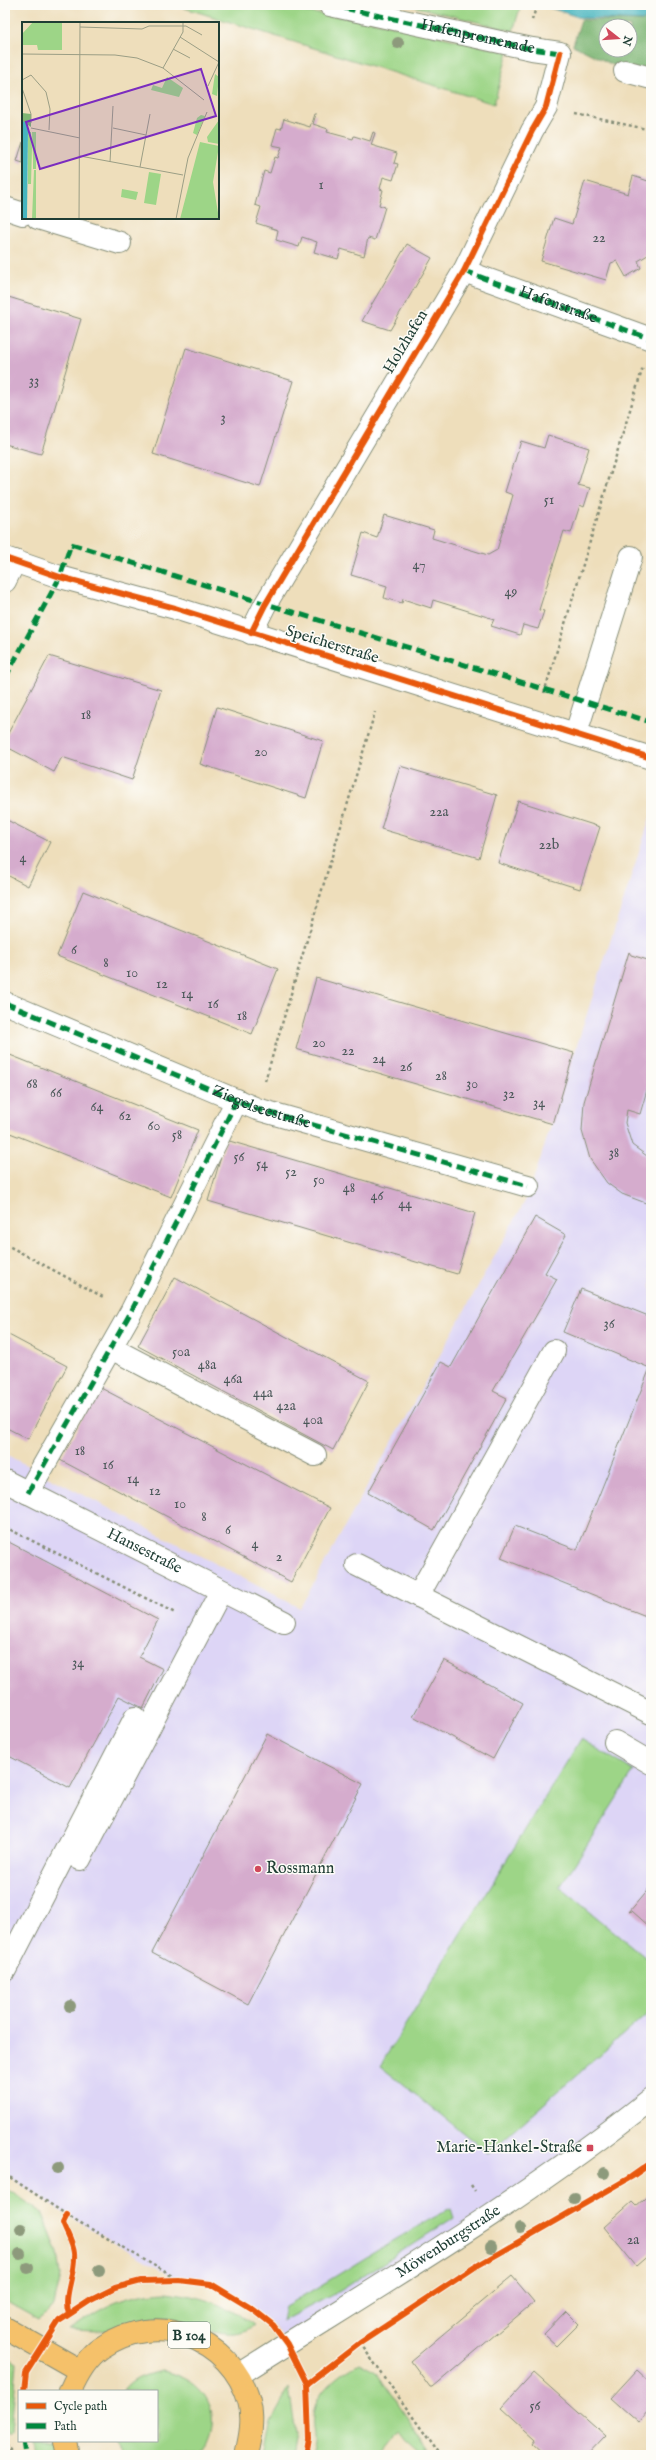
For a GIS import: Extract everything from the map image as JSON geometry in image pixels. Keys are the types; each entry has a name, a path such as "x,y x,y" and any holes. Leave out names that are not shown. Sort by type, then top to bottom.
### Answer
{"main road":[{"path":"5,2328 79,2370"},
{"name":"B 104","path":"70,2390 79,2370 101,2348 129,2333 160,2329 191,2335 218,2351 238,2375 249,2402 252,2431 246,2455"},
{"path":"65,2442 68,2455"}],"street":[{"name":"Hafenpromenade","path":"330,5 532,49 560,53"},
{"name":"Holzhafen","path":"251,633 265,605 464,271 532,131 546,107 560,53"},
{"path":"625,71 651,78"},
{"path":"5,208 22,214"},
{"path":"41,219 120,243"},
{"name":"Hafenstraße","path":"464,271 651,340"},
{"path":"576,734 631,557"},
{"path":"5,580 10,560"},
{"name":"Speicherstraße","path":"10,560 533,720 651,758"},
{"name":"Ziegelseestraße","path":"5,1003 257,1109 528,1186"},
{"path":"28,1493 131,1312 237,1100"},
{"path":"111,1348 315,1455"},
{"path":"418,1596 554,1351"},
{"name":"Hansestraße","path":"5,1481 284,1622"},
{"path":"357,1565 651,1714"},
{"path":"67,1851 80,1858 221,1591"},
{"path":"5,1970 135,1718"},
{"path":"615,1742 651,1763"},
{"name":"Möwenburgstraße","path":"238,2375 491,2216 590,2148 651,2099"}],"path":[{"path":"546,107 651,130"},
{"path":"533,720 545,689 644,364"},
{"path":"257,1109 375,712"},
{"path":"5,1244 131,1312"},
{"path":"5,1527 202,1627"},
{"path":"307,2384 360,2343 475,2267 631,2177 651,2163"},
{"path":"5,2174 67,2214 179,2280"},
{"path":"360,2343 440,2455"},
{"path":"5,2444 14,2455"}],"shaded area":[{"path":"651,815 651,2099 287,2344 273,2325 254,2310 221,2290 211,2284 179,2280 67,2215 5,2174 5,1454 300,1608 529,1194"}],"green space":[{"path":"175,5 281,5 306,12 376,22 508,52 494,104"},
{"path":"409,5 521,5 513,31"},
{"path":"651,12 651,78 625,71 599,58 638,58 638,21 643,21"},
{"path":"581,20 598,20 598,58 573,45"},
{"path":"581,1739 634,1771 560,1887 651,1962 651,2010 488,2153 380,2066"},
{"path":"5,2188 42,2212 58,2252 61,2276 54,2305 39,2320 5,2301"},
{"path":"450,2209 453,2218 340,2291 282,2321 285,2306 408,2232"},
{"path":"167,2292 192,2296 213,2302 254,2325 245,2331 224,2333 170,2318 154,2318 110,2330 69,2330 93,2314 115,2303 138,2295"},
{"path":"5,2356 17,2363 11,2431 8,2434 5,2429"},
{"path":"359,2363 376,2372 430,2451 427,2455 399,2430 379,2455 311,2455 314,2443 313,2415 319,2398 336,2378"},
{"path":"161,2371 177,2375 190,2381 200,2390 208,2401 212,2413 212,2426 209,2440 201,2455 124,2455 116,2442 158,2442 158,2390 124,2390 135,2380"},
{"path":"289,2389 296,2433 292,2455 263,2455 271,2422"},
{"path":"33,2442 56,2442 57,2455 35,2455"}],"water":[{"path":"541,5 651,5 651,12 643,21 638,21 638,18 581,18"}],"building":[{"path":"314,114 316,114 313,124 328,129 327,132 353,139 354,136 370,141 373,132 375,133 371,145 397,153 394,163 398,164 393,180 383,177 380,189 383,190 379,205 385,207 375,240 368,238 364,256 341,249 338,259 314,252 317,242 302,237 299,247 276,240 278,230 256,223 261,207 255,205 264,171 270,173 275,157 278,158 282,147 272,145 277,128 281,129 284,119 310,127"},
{"path":"22,145 22,163 17,161"},
{"path":"633,176 651,182 651,253 638,261 641,268 626,277 617,261 611,263 606,280 541,261 554,218 572,224 585,181 628,194"},
{"path":"407,244 432,258 390,330 362,321"},
{"path":"5,296 81,319 41,454 5,444"},
{"path":"186,348 293,381 260,487 153,454"},
{"path":"548,435 589,448 578,485 590,488 584,507 580,505 571,533 564,531 539,610 544,611 538,629 523,625 520,635 491,626 494,619 433,600 431,608 403,599 402,603 384,598 387,586 351,575 363,533 377,538 384,515 434,530 432,538 488,555 497,550 513,495 505,492 521,441 544,448"},
{"path":"49,656 161,690 132,780 62,757 54,772 5,746 5,739"},
{"path":"217,707 323,741 306,798 200,764"},
{"path":"400,766 497,795 479,858 381,829"},
{"path":"518,801 600,827 580,889 498,863"},
{"path":"5,819 50,842 28,886 5,874"},
{"path":"83,891 278,969 252,1034 57,956"},
{"path":"629,952 631,955 651,961 651,1076 640,1114 627,1110 625,1123 632,1145 651,1159 651,1205 622,1194 607,1183 590,1159 582,1131 584,1102"},
{"path":"316,978 574,1053 553,1124 296,1049"},
{"path":"5,1053 198,1130 171,1197 5,1131"},
{"path":"226,1140 475,1213 457,1274 208,1201"},
{"path":"535,1217 566,1235 545,1273 557,1279 493,1391 507,1398 434,1530 368,1493 441,1362 451,1367"},
{"path":"175,1277 369,1381 333,1450 138,1346"},
{"path":"581,1289 651,1317 651,1618 501,1558 515,1526 577,1550 650,1368 563,1332"},
{"path":"5,1333 67,1366 28,1439 5,1427"},
{"path":"99,1387 330,1508 291,1582 60,1460"},
{"path":"5,1540 158,1620 139,1657 163,1669 143,1708 119,1696 70,1788 5,1754"},
{"path":"444,1660 523,1703 493,1759 413,1716"},
{"name":"Rossmann","path":"267,1734 363,1784 248,2004 152,1953"},
{"path":"651,1886 651,1928 632,1911 629,1912"},
{"path":"651,2193 651,2253 636,2266 604,2227 632,2202 636,2206"},
{"path":"512,2276 534,2302 433,2387 430,2387 411,2361"},
{"path":"566,2311 579,2324 557,2346 544,2334"},
{"path":"637,2370 651,2383 651,2408 638,2422 611,2398"},
{"path":"534,2373 605,2436 587,2455 546,2455 533,2443 536,2439 502,2408"}],"marked path":[{"path":"330,5 532,49 560,53"},
{"path":"464,271 651,339"},
{"path":"5,678 60,577 71,544 651,722"},
{"path":"5,1003 257,1109 528,1186"},
{"path":"28,1493 131,1312 237,1100"},
{"path":"23,2442 25,2455"}],"cycle path":[{"path":"251,633 265,605 464,271 532,131 546,107 560,53"},
{"path":"5,558 60,577 175,608 651,758"},
{"path":"307,2384 360,2343 475,2267 631,2177 651,2163"},
{"path":"67,2215 63,2223 71,2241 74,2253 73,2269 67,2300 69,2314"},
{"path":"24,2390 26,2373 59,2321 91,2300 115,2288 141,2281 179,2280 211,2284 254,2310 273,2325 287,2344 307,2384 309,2438 306,2455"}],"place":[{"name":"Rossmann","path":"258,1869"},
{"name":"Marie-Hankel-Straße","path":"590,2148"}]}
